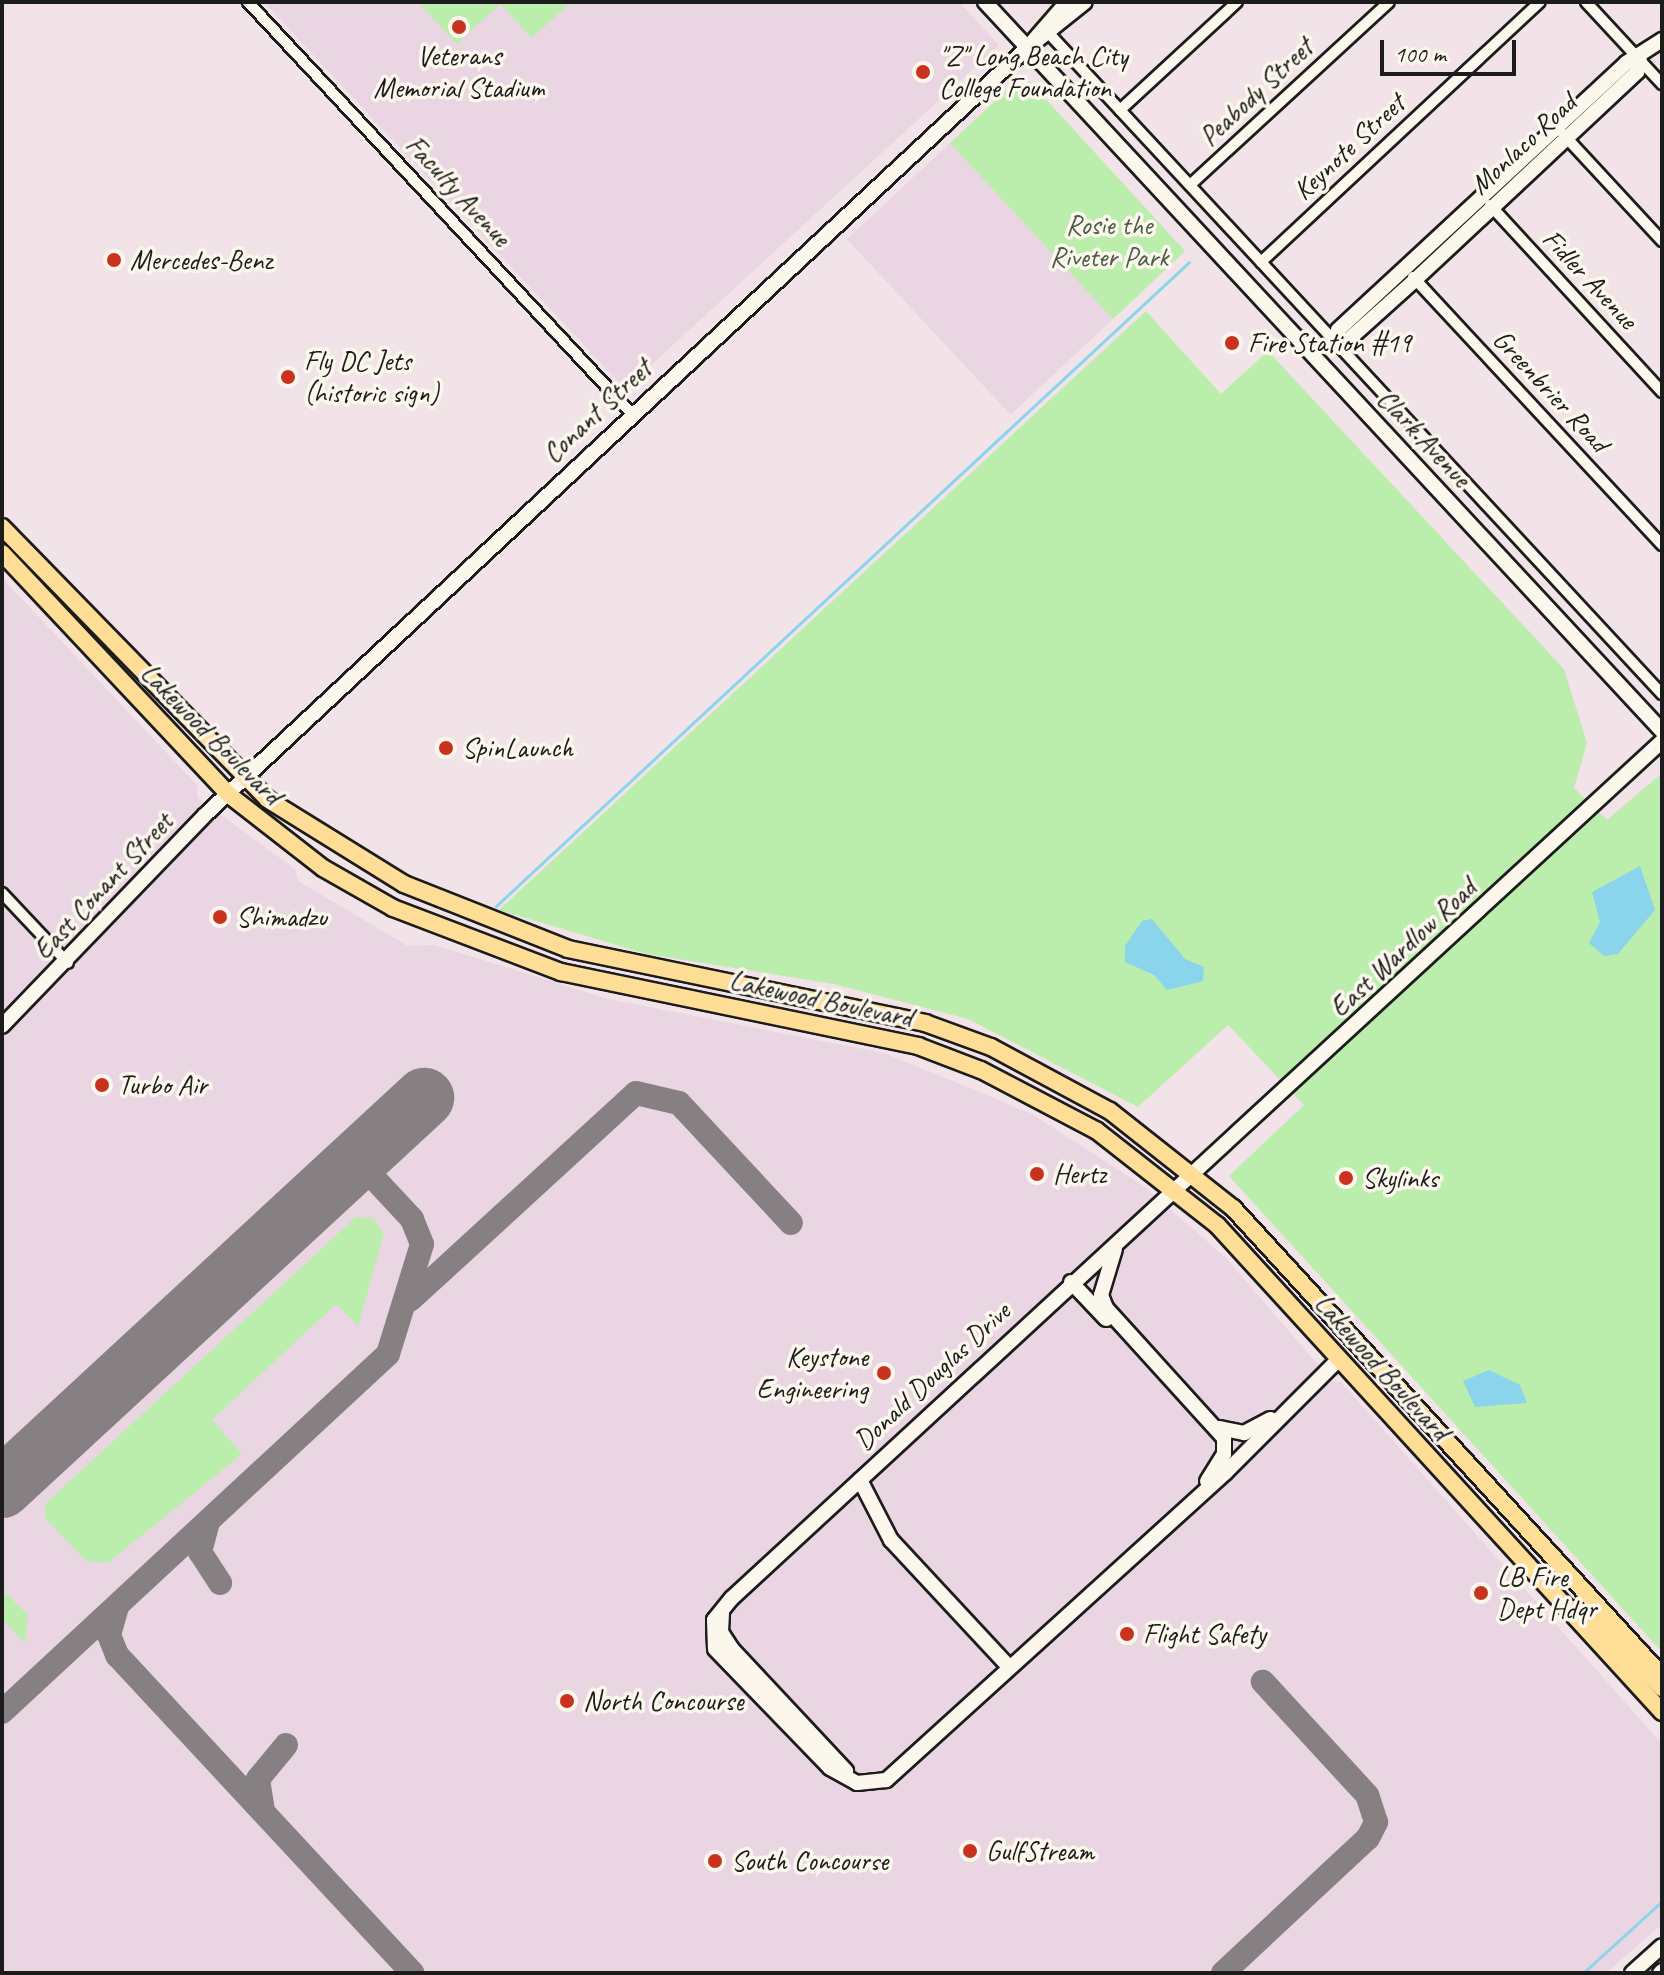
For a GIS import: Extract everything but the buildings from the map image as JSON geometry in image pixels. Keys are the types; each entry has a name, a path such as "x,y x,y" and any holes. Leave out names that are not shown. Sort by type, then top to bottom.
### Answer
{"main road":[{"name":"Lakewood Boulevard","path":"2,527 245,778 337,848 472,916 620,962 925,1023 1060,1081 1197,1175 1662,1676"},
{"name":"Lakewood Boulevard","path":"2,553 228,794 323,868 462,939 561,972 918,1046 1048,1102 1179,1192 1339,1359 1662,1712"},
{"path":"462,939 472,916"},
{"path":"1567,1608 1588,1614 1662,1688"}],"street":[{"name":"Faculty Avenue","path":"248,2 632,414"},
{"name":"Clark Avenue","path":"985,2 1662,731"},
{"name":"Conant Street","path":"1046,30 1067,2"},
{"name":"Conant Street","path":"206,814 1046,30 1085,2"},
{"path":"1120,110 1237,2"},
{"name":"Peabody Street","path":"1190,185 1389,2"},
{"name":"Keynote Street","path":"1261,262 1540,2"},
{"path":"1586,2 1662,84"},
{"name":"Clark Avenue","path":"1046,30 1662,694"},
{"name":"Monlaco Road","path":"1315,359 1335,341 1338,330 1411,274 1562,133 1626,63 1640,60 1662,40"},
{"path":"1562,133 1662,241"},
{"name":"Fidler Avenue","path":"1488,202 1662,392"},
{"name":"Greenbrier Road","path":"1411,274 1662,545"},
{"name":"East Wardlow Road","path":"1179,1192 1662,741"},
{"name":"East Conant Street","path":"2,1026 68,963 206,814"},
{"path":"2,893 68,963"},
{"name":"Donald Douglas Drive","path":"1179,1192 1115,1249 1071,1282 726,1604 711,1629 715,1649 796,1740 857,1783 886,1780 1200,1491"},
{"path":"1115,1249 1101,1295 1130,1334"},
{"path":"1071,1282 1130,1334 1220,1428 1244,1433 1287,1408"},
{"path":"1200,1491 1272,1428 1287,1408 1339,1359"},
{"path":"1200,1491 1224,1454 1220,1428"},
{"path":"860,1480 891,1540 1009,1667"},
{"path":"1632,1973 1662,1946"}],"shaded area":[{"path":"264,2 959,2 999,45 625,389"},
{"path":"950,143 1114,319 1011,415 847,239"},
{"path":"2,578 197,785 198,798 295,869 298,881 408,946 434,945 608,999 884,1053 1030,1113 1142,1185 1225,1257 1332,1381 1341,1382 1662,1744 1662,1924 1606,1973 2,1973"}],"green space":[{"name":"Veterans Memorial Stadium","path":"418,2 571,2 532,38 500,4 457,44"},
{"name":"Rosie the Riveter Park","path":"1017,81 1030,82 1185,251 1113,319 950,143"},
{"path":"1146,311 1221,394 1268,351 1564,669 1587,743 1574,788 1607,820 1662,773 1662,1652 1229,1176 1304,1105 1228,1025 1138,1107 968,1019 834,984 647,954 499,910"},
{"path":"356,1217 373,1218 384,1234 358,1326 336,1304 212,1420 242,1454 108,1563 86,1561 46,1519 45,1504"},
{"path":"2,1590 28,1615 25,1643 2,1619"}],"water":[{"path":"1640,866 1655,910 1618,954 1604,956 1589,943 1600,922 1592,892"},
{"path":"1152,919 1185,959 1204,967 1203,981 1167,990 1154,975 1125,962 1125,946 1142,921"},
{"path":"1489,1370 1520,1385 1527,1403 1475,1407 1463,1381"}],"waterway":[{"path":"496,906 1189,262"},
{"path":"1583,1973 1662,1901"}],"taxiway":[{"path":"410,1300 636,1093 679,1103 791,1223"},
{"path":"2,1712 388,1354 422,1244 412,1219 357,1160"},
{"path":"208,1522 200,1552 220,1583"},
{"path":"117,1607 109,1635 117,1655 412,1973"},
{"path":"1223,1973 1368,1838 1376,1822 1367,1795 1263,1682"},
{"path":"263,1811 258,1779 286,1745"}],"runway":[{"path":"2,1488 424,1098"}],"place":[{"name":"Veterans Memorial Stadium","path":"459,27"},
{"name":"\"Z\" Long Beach City College Foundation","path":"923,72"},
{"name":"Mercedes-Benz","path":"114,260"},
{"name":"Fire Station #19","path":"1232,343"},
{"name":"Fly DC Jets (historic sign)","path":"288,377"},
{"name":"SpinLaunch","path":"446,748"},
{"name":"Shimadzu","path":"220,917"},
{"name":"Turbo Air","path":"102,1085"},
{"name":"Hertz","path":"1037,1174"},
{"name":"Skylinks","path":"1346,1178"},
{"name":"Keystone Engineering","path":"884,1373"},
{"name":"LB Fire Dept Hdqr","path":"1481,1593"},
{"name":"Flight Safety","path":"1127,1634"},
{"name":"North Concourse","path":"567,1701"},
{"name":"GulfStream","path":"970,1851"},
{"name":"South Concourse","path":"715,1861"}]}
